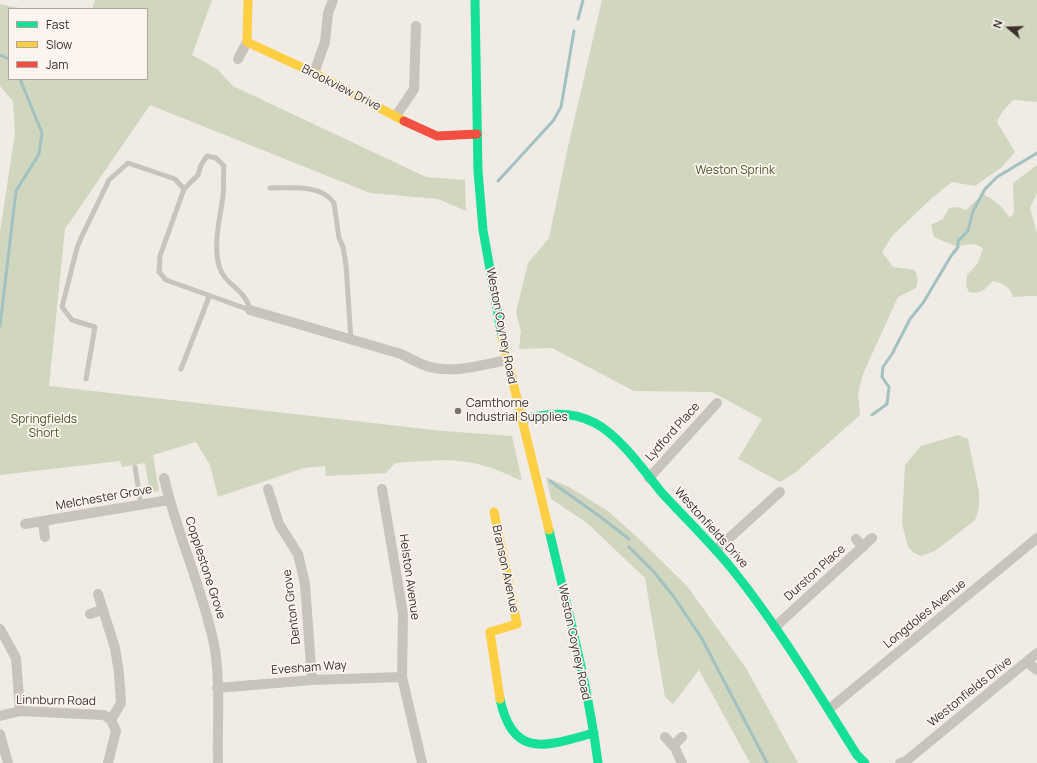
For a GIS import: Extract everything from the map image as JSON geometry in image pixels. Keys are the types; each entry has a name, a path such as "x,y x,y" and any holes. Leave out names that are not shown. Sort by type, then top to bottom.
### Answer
{"street":[{"path":"238,59 246,42 248,0"},
{"path":"314,73 325,42 328,13 334,0"},
{"name":"Weston Coyney Road","path":"475,0 478,171 484,230 507,360 566,601 594,733 598,763"},
{"path":"396,116 414,89 416,26"},
{"name":"Brookview Drive","path":"246,42 314,73 436,136 477,134"},
{"path":"250,310 352,341 401,354 424,366 439,369 455,369 507,360"},
{"name":"Lydford Place","path":"649,478 717,403"},
{"name":"Westonfields Drive","path":"521,419 550,413 573,416 595,423 615,438 686,520 716,550 775,626 857,755 865,763"},
{"name":"Copplestone Grove","path":"164,478 169,500 204,602 214,646 217,688 218,763"},
{"name":"Denton Grove","path":"268,489 279,524 298,554 303,576 308,613 312,680"},
{"name":"Helston Avenue","path":"382,489 403,614 402,677 422,763"},
{"path":"716,550 780,492"},
{"name":"Melchester Grove","path":"26,524 169,500"},
{"name":"Branson Avenue","path":"494,512 517,624 490,632 496,675 507,722 524,740 534,745 553,743 594,733"},
{"name":"Melchester Grove","path":"43,522 45,537"},
{"name":"Durston Place","path":"775,626 872,538"},
{"name":"Longdoles Avenue","path":"828,709 1037,538"},
{"path":"856,539 863,547"},
{"path":"98,594 115,648 121,703 111,720 116,731 108,763"},
{"path":"90,614 102,610"},
{"path":"0,629 16,658 20,711"},
{"name":"Westonfields Drive","path":"900,763 906,761 1037,653"},
{"path":"1027,662 1037,670"},
{"name":"Evesham Way","path":"217,688 312,680 402,677"},
{"name":"Linnburn Road","path":"0,716 20,711 94,714 104,715 111,720"},
{"path":"0,734 8,763"},
{"path":"665,737 673,746 682,763"},
{"path":"673,746 682,737"}],"lane":[{"path":"207,156 216,158 224,166 223,194 216,240 219,267 226,279 245,296 250,310 166,280 159,272 160,256 184,188 198,175 201,165 207,156"},
{"path":"86,379 95,327 72,320 62,306 77,248 109,180 128,162 175,179 184,188"},
{"path":"270,188 309,188 332,199 334,203 339,238 343,248 346,265 352,341"},
{"path":"181,369 209,296"},
{"path":"135,467 141,505"}],"green space":[{"name":"Springfields Short","path":"95,0 212,0 192,55 217,69 233,86 426,177 465,180 466,211 438,199 370,193 150,105 65,229 49,386 443,431 512,436 522,481 490,467 463,461 395,463 386,473 326,476 325,466 304,468 218,497 210,465 196,442 153,455 159,491 150,493 145,463 122,467 120,461 0,475 0,232 15,133 13,101 0,86 0,4 19,8 8,8 8,80 148,80 148,8 92,8"},
{"name":"Weston Sprink","path":"602,0 1037,0 1037,102 1013,100 1002,112 997,122 1015,152 1002,167 975,186 952,182 932,198 893,235 882,252 893,267 915,270 918,280 916,288 898,297 863,374 858,394 860,415 796,472 780,482 738,459 762,419 712,392 634,391 552,348 519,349 521,332 516,312 528,263 549,238 568,147"},
{"path":"1037,165 1037,193 1030,208 1037,233 1037,296 1013,297 1010,290 1006,286 993,281 980,292 969,292 966,286 967,275 978,263 983,248 975,244 955,246 934,237 931,225 943,219 949,208 958,207 966,210 983,194 998,204 1009,217 1012,216 1014,212 1013,183"},
{"path":"958,435 968,439 979,492 979,508 975,520 935,551 921,556 914,553 908,547 902,524 905,465 921,446"},
{"path":"546,477 569,487 608,511 687,586 746,668 798,763 750,763 699,670 673,704 665,697 645,578 587,523 551,499"}],"waterway":[{"path":"578,19 583,0"},
{"path":"498,181 553,121 561,107 574,31"},
{"path":"0,55 8,59"},
{"path":"0,326 16,191 39,154 42,133 20,80"},
{"path":"872,415 887,404 889,387 882,377 883,367 892,354 910,319 923,303 958,247 958,241 968,231 973,211 985,189 997,177 1037,153"},
{"path":"550,481 629,539"},
{"path":"629,547 654,572 674,597 701,637 767,763"}],"traffic: fast":[{"path":"475,0 478,171 483,230 502,337"},
{"path":"521,419 558,414 577,416 595,423 613,436 662,493 724,559 749,591 797,660 857,755 865,763"},
{"path":"549,530 583,675 598,763"},
{"path":"500,699 506,719 514,732 523,740 535,744 547,744 594,733"}],"traffic: slow":[{"path":"248,0 247,42 314,73 404,121"},
{"path":"502,337 549,530"},
{"path":"494,512 517,624 490,632 500,699"}],"traffic: jam":[{"path":"404,121 437,136 477,134"}],"place":[{"name":"Camthorne Industrial Supplies","path":"458,411"}]}
